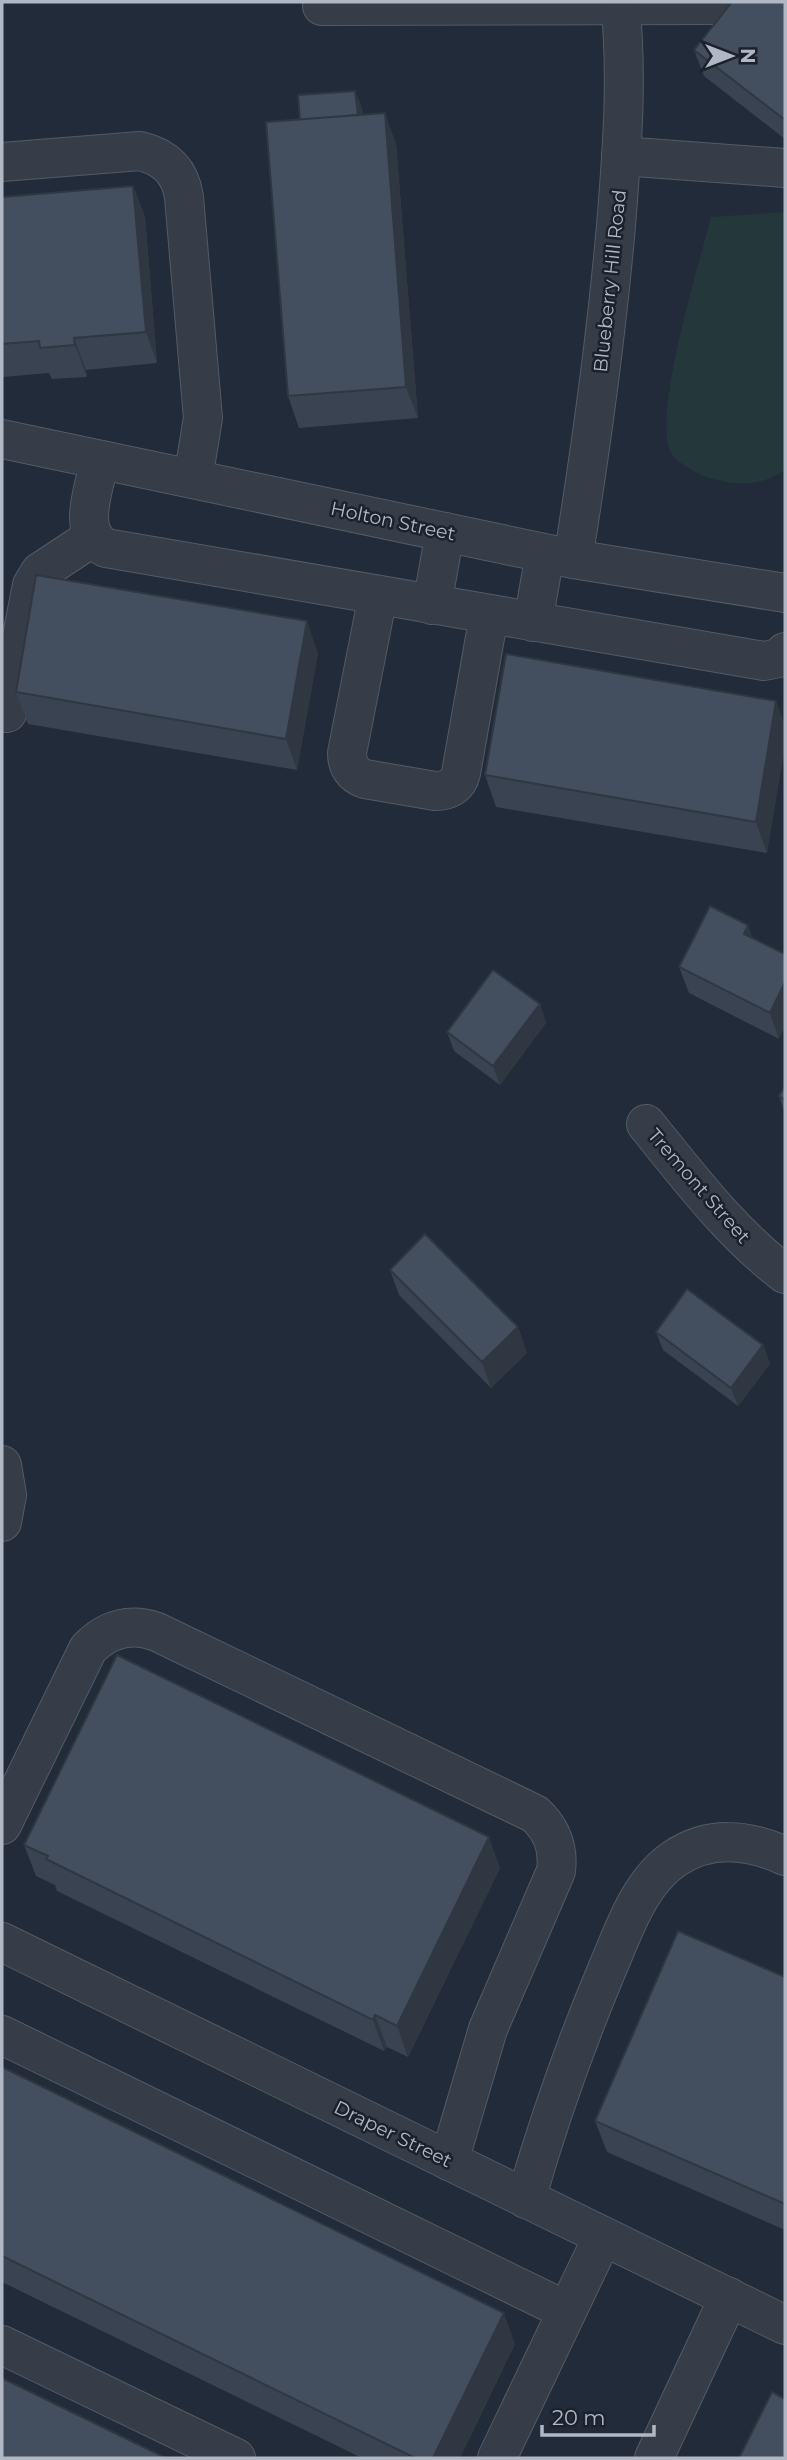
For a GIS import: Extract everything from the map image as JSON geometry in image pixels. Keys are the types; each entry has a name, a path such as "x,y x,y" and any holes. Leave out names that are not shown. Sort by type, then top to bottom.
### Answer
{"street":[{"name":"Blueberry Hill Road","path":"533,622 559,556 594,428 621,156 624,86 620,4"},
{"path":"322,6 722,5"},
{"path":"2,162 139,151 166,162 179,178 184,197 202,418 193,479"},
{"path":"621,156 785,168"},
{"name":"Holton Street","path":"2,439 559,556 785,593"},
{"path":"100,460 88,522 93,537 112,549 764,661 783,659"},
{"path":"432,605 445,532"},
{"path":"7,713 32,585 40,572 93,537"},
{"path":"378,595 347,753 353,772 361,778 377,782 435,792 445,791 457,782 461,773 489,615"},
{"name":"Tremont Street","path":"646,1124 710,1204 748,1245 785,1274"},
{"path":"2,1465 7,1495 2,1522"},
{"path":"2,1825 88,1649 105,1634 136,1627 157,1632 534,1814 543,1821 554,1839 556,1871 488,2029 449,2161"},
{"path":"526,2199 544,2136 589,2012 619,1941 650,1883 674,1859 705,1845 738,1842 755,1844 785,1856"},
{"name":"Draper Street","path":"2,1942 785,2325"},
{"path":"2,2035 567,2311"},
{"path":"497,2458 603,2236"},
{"path":"654,2458 729,2297"},
{"path":"2,2344 236,2458"}],"shaded area":[{"path":"785,212 785,471 748,484 709,478 690,469 673,456 667,439 667,412 679,341 711,217"}],"building":[{"path":"732,2 785,2 785,120 694,50"},
{"path":"355,91 358,115 300,120 298,95"},
{"path":"385,113 406,387 288,396 266,122"},
{"path":"133,186 146,332 74,338 75,345 40,348 39,341 2,344 2,197"},
{"path":"36,575 307,621 286,739 16,692"},
{"path":"506,654 776,701 756,822 485,775"},
{"path":"710,906 748,925 744,934 785,954 785,982 770,1013 679,967"},
{"path":"493,970 540,1004 493,1066 447,1032"},
{"path":"785,1086 785,1100 779,1096"},
{"path":"425,1234 518,1327 482,1362 390,1270"},
{"path":"687,1289 763,1345 731,1388 656,1332"},
{"path":"117,1655 489,1837 397,2026 375,2015 373,2020 46,1859 48,1856 24,1845"},
{"path":"678,1931 785,1977 785,2204 595,2121"},
{"path":"2,2067 504,2313 433,2458 415,2458 2,2256"},
{"path":"2,2378 166,2458 2,2458"},
{"path":"772,2392 785,2399 785,2458 739,2458"}]}
